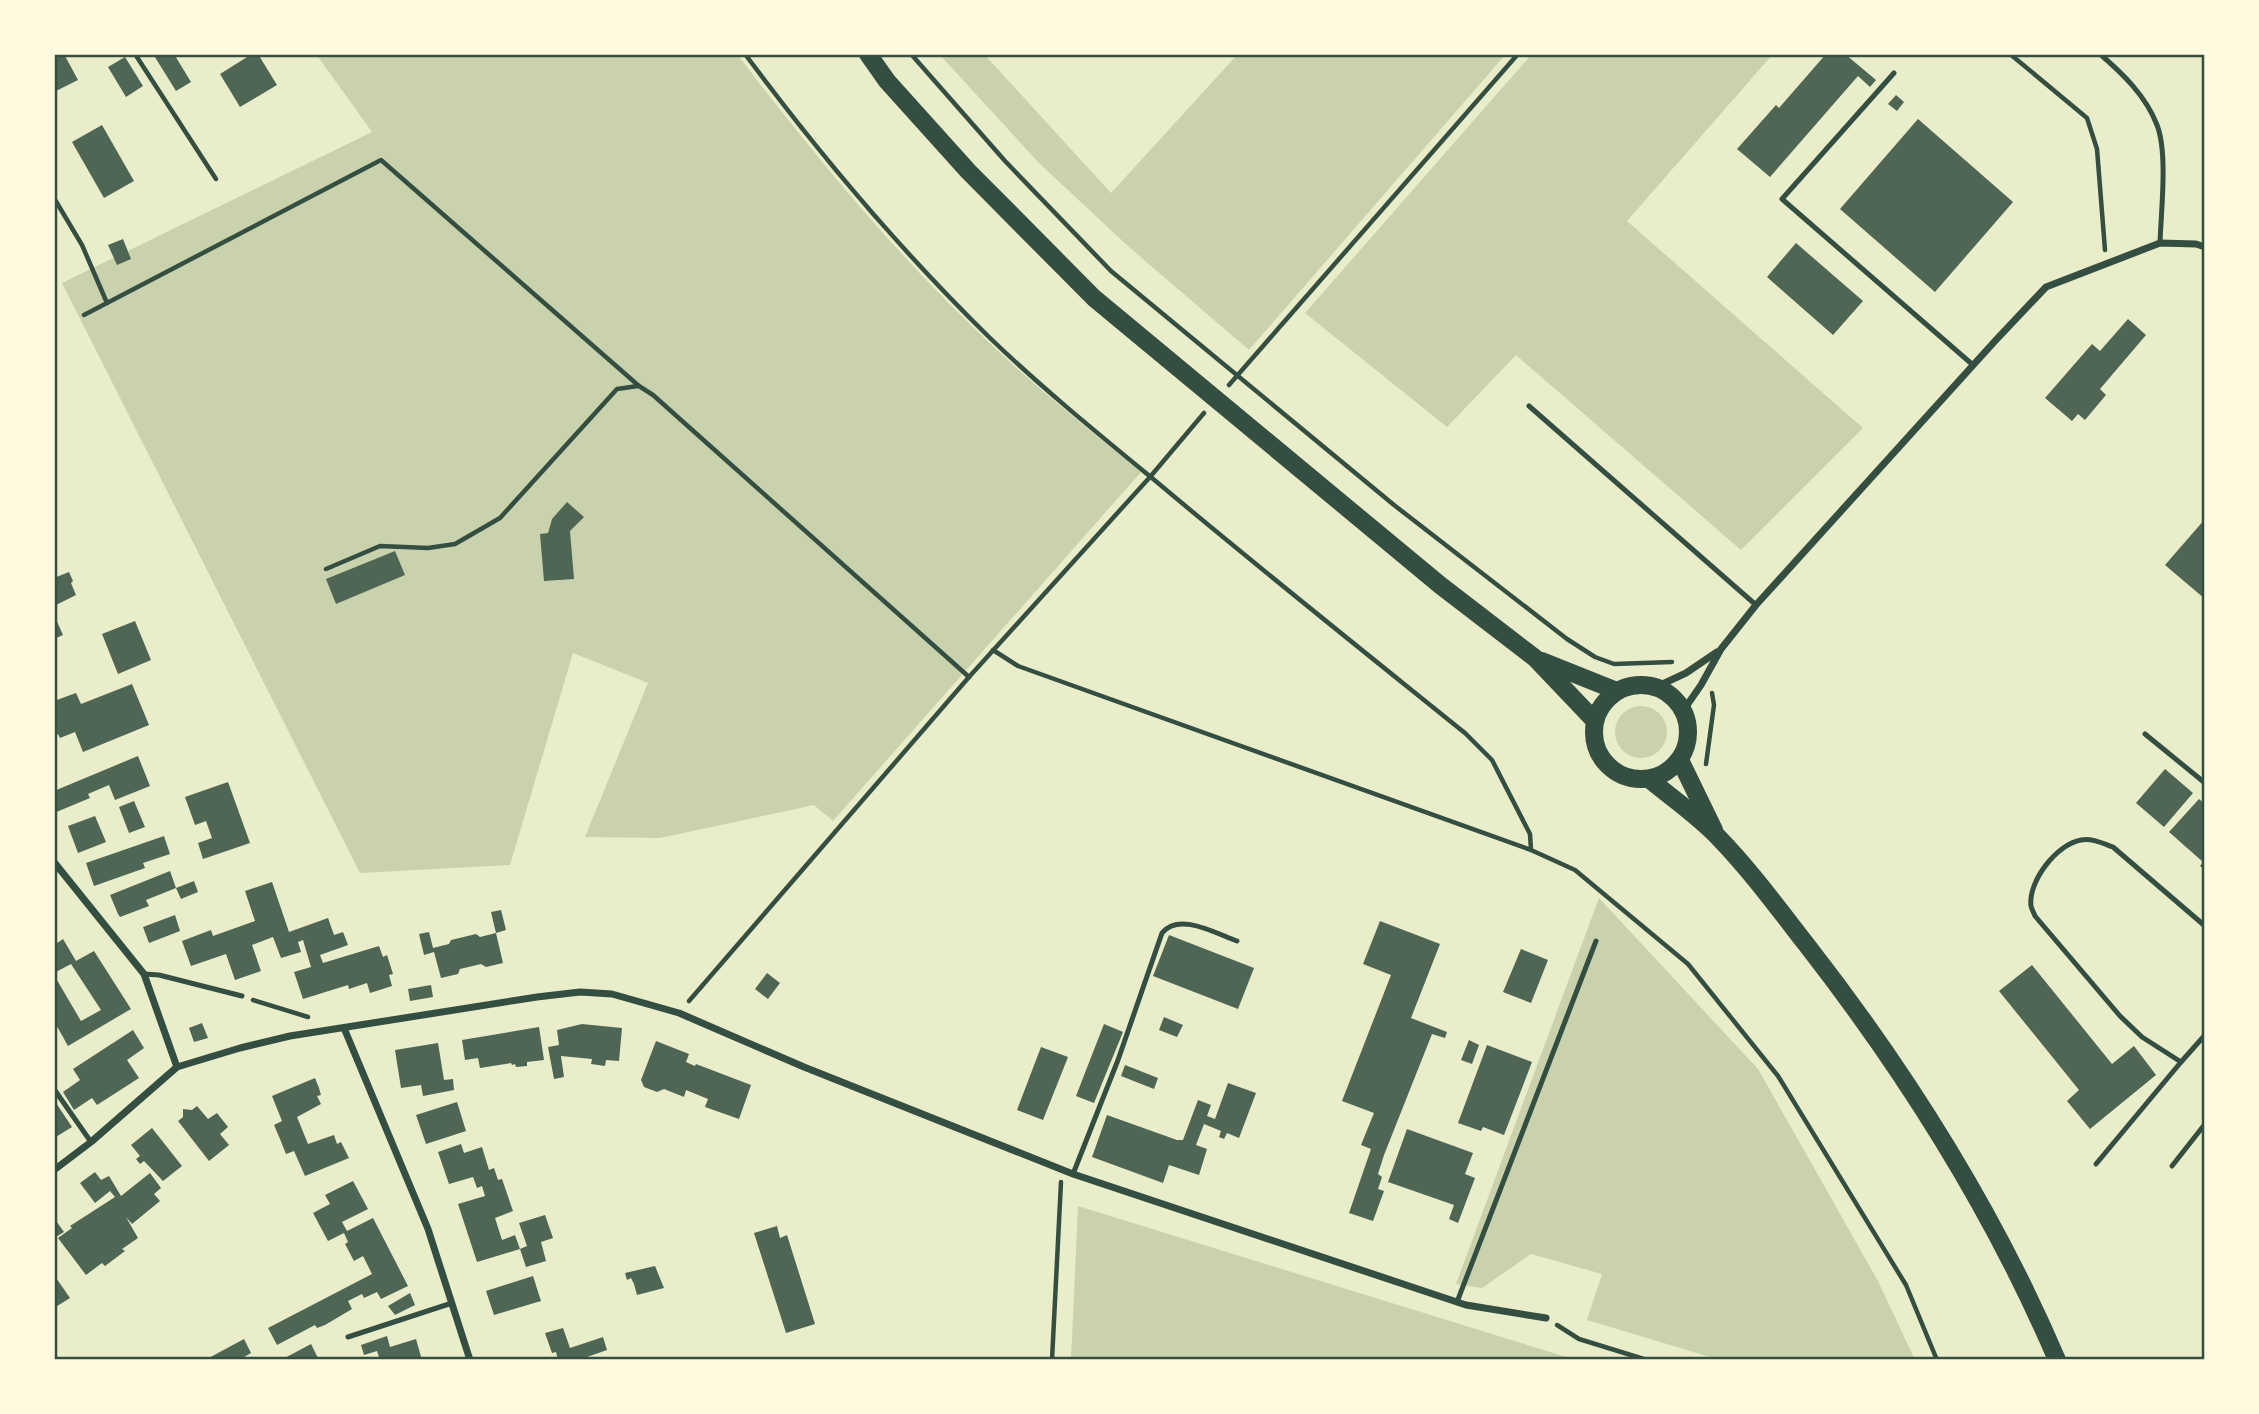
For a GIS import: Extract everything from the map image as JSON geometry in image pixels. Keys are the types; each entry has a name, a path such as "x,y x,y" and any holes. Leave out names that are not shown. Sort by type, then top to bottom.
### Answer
{"main road":[{"path":"868,54 905,101 968,171 1094,298 1440,584 1535,658 1595,721"},
{"path":"1535,658 1617,691"},
{"path":"1636,685 1656,687 1672,696 1683,711 1688,727 1687,745 1679,760 1666,772 1649,779 1630,779 1613,771 1601,757 1594,740 1595,721 1603,704 1617,691 1636,685"},
{"path":"1679,760 1717,836"},
{"path":"1649,779 1717,836 1779,909 1909,1085 1999,1238 2057,1360"}],"street":[{"path":"1683,711 1721,649 1756,605 2046,287 2160,243 2196,244 2205,247"},
{"path":"1656,687 1686,673 1721,649"},
{"path":"54,862 144,974 177,1067"},
{"path":"54,1170 91,1142 177,1067 290,1036 537,997 580,992 612,994 679,1013 804,1067 1061,1170 1457,1302 1546,1318"},
{"path":"344,1028 428,1229 470,1360"}],"lane":[{"path":"2100,54 2141,96 2158,126 2162,158 2160,243"},
{"path":"1894,73 1782,200 1973,365"},
{"path":"1529,406 1756,605"},
{"path":"2144,734 2205,783"},
{"path":"2181,1062 2142,1037 2120,1016 2035,916 2031,905 2034,887 2045,866 2062,846 2081,840 2096,840 2113,847 2205,926"},
{"path":"1073,1174 1118,1060 1162,933 1168,925 1178,923 1237,941"},
{"path":"1457,1302 1596,941"},
{"path":"144,974 159,975 242,996"},
{"path":"2096,1164 2205,1035"},
{"path":"54,1089 91,1142"},
{"path":"2172,1166 2205,1124"},
{"path":"348,1337 452,1303"}],"path":[{"path":"135,54 216,179"},
{"path":"746,54 803,132 880,222 992,340 1150,477 1474,742 1492,760 1530,834 1531,850"},
{"path":"911,54 1004,161 1111,271 1394,505 1567,639 1595,657 1614,664 1673,662 1686,673"},
{"path":"679,1013 969,677 1150,477 1215,399 1518,54"},
{"path":"2010,54 2087,118 2097,149 2106,263"},
{"path":"83,315 381,160 639,386 653,394 969,677"},
{"path":"54,198 82,245 107,303"},
{"path":"326,569 380,546 428,548 455,544 478,531 500,518 617,388 639,386"},
{"path":"993,650 1018,666 1531,850 1575,870 1688,964 1778,1076 1906,1285 1937,1360"},
{"path":"242,996 344,1028"},
{"path":"1052,1360 1061,1170"},
{"path":"1546,1318 1579,1339 1647,1360"}],"green space":[{"path":"316,54 737,54 828,170 926,280 1031,381 1141,472 833,821 814,805 660,838 585,837 648,683 573,653 510,865 360,873 62,283 372,132"},
{"path":"939,54 984,54 1111,193 1238,54 1506,54 1249,350 1129,247 1039,163"},
{"path":"1532,54 1773,54 1627,221 1863,428 1741,550 1516,355 1447,427 1305,313"},
{"path":"1641,706 1651,708 1659,714 1665,722 1665,742 1659,750 1651,756 1641,758 1631,756 1623,750 1617,742 1615,732 1617,722 1623,714 1631,708"},
{"path":"1599,898 1758,1069 1878,1281 1915,1360 1720,1360 1587,1320 1602,1274 1531,1254 1482,1288 1456,1284"},
{"path":"1078,1206 1576,1360 1071,1360"}],"building":[{"path":"54,54 64,54 78,80 54,92"},
{"path":"153,54 174,54 191,82 176,91"},
{"path":"252,54 258,54 277,85 240,107 220,74"},
{"path":"1826,54 1845,54 1876,80 1870,87 1858,76 1770,177 1737,149 1776,105 1779,108"},
{"path":"125,57 143,86 126,97 108,67"},
{"path":"1896,95 1904,102 1897,111 1888,104"},
{"path":"1918,119 2013,202 1935,292 1840,209"},
{"path":"102,125 134,181 104,198 72,142"},
{"path":"123,239 131,259 117,265 108,245"},
{"path":"1796,243 1863,301 1833,335 1767,277"},
{"path":"2128,319 2146,335 2100,389 2106,395 2085,420 2078,414 2072,421 2045,398 2092,344 2100,351"},
{"path":"567,502 584,517 570,531 574,579 544,581 540,534 548,533 552,519"},
{"path":"2205,519 2205,599 2165,565"},
{"path":"395,551 405,575 336,604 326,579"},
{"path":"69,572 76,595 54,606 54,578"},
{"path":"54,615 63,635 54,639"},
{"path":"135,621 151,660 118,674 102,634"},
{"path":"132,684 149,725 83,752 75,732 60,738 58,734 54,736 54,701 76,693 81,704"},
{"path":"138,756 150,786 115,800 109,785 88,794 90,798 54,813 54,791"},
{"path":"2165,769 2193,793 2164,827 2136,803"},
{"path":"228,782 250,843 203,859 198,843 212,838 206,821 195,825 185,797"},
{"path":"2199,799 2205,804 2205,870 2200,866 2203,862 2169,832"},
{"path":"134,801 145,827 129,833 119,807"},
{"path":"95,816 106,842 78,853 68,826"},
{"path":"164,836 170,854 143,863 145,868 94,886 86,863"},
{"path":"170,871 176,888 146,900 149,906 120,917 110,895"},
{"path":"194,881 198,892 181,899 176,888"},
{"path":"272,882 289,932 328,918 334,935 343,932 348,945 320,955 323,963 379,946 383,957 387,955 393,974 389,975 392,986 370,993 367,983 349,989 348,985 303,999 294,972 311,967 303,940 298,942 301,952 281,958 273,937 252,945 261,971 235,980 226,954 191,966 182,941 211,930 213,936 255,921 245,891"},
{"path":"501,910 506,930 496,933 491,912"},
{"path":"175,915 180,931 149,943 143,927"},
{"path":"1380,921 1440,944 1411,1018 1447,1032 1445,1038 1432,1034 1384,1155 1378,1174 1382,1177 1378,1189 1384,1191 1373,1221 1349,1213 1371,1149 1361,1145 1374,1113 1342,1101 1391,975 1363,964"},
{"path":"429,932 433,948 476,934 480,937 496,933 503,963 460,969 458,974 441,978 434,952 424,955 419,934"},
{"path":"1169,935 1254,968 1238,1009 1153,976"},
{"path":"63,939 76,961 94,951 131,1009 68,1046 54,1021 54,975 81,1021 101,1010 71,964 54,973 54,945"},
{"path":"1521,949 1548,960 1531,1003 1503,992"},
{"path":"2032,965 2112,1064 2134,1046 2156,1075 2090,1129 2067,1101 2079,1090 1999,991"},
{"path":"767,973 780,983 768,999 755,989"},
{"path":"431,985 433,997 410,1001 408,989"},
{"path":"1164,1017 1183,1025 1177,1037 1159,1030"},
{"path":"202,1023 208,1038 194,1042 189,1028"},
{"path":"582,1024 622,1028 619,1061 606,1060 605,1066 591,1064 592,1059 561,1056 564,1077 554,1079 548,1047 559,1045 557,1030"},
{"path":"1104,1024 1123,1032 1094,1103 1076,1096"},
{"path":"539,1027 544,1060 527,1062 527,1066 516,1067 511,1063 480,1068 478,1058 465,1060 462,1040"},
{"path":"133,1030 144,1048 127,1060 139,1078 97,1105 92,1098 74,1110 63,1092 80,1080 73,1069"},
{"path":"1469,1040 1479,1045 1472,1064 1461,1060"},
{"path":"656,1041 689,1054 686,1062 751,1085 739,1119 705,1107 708,1099 686,1090 684,1097 664,1089 657,1092 644,1087 641,1080"},
{"path":"438,1043 444,1080 453,1079 454,1090 423,1096 421,1085 401,1088 395,1050"},
{"path":"1487,1045 1532,1062 1504,1135 1483,1127 1481,1131 1458,1123"},
{"path":"1041,1047 1068,1057 1043,1120 1017,1110"},
{"path":"1125,1065 1158,1078 1154,1089 1121,1076"},
{"path":"315,1078 321,1104 297,1117 308,1144 334,1135 337,1144 341,1142 349,1158 305,1176 294,1151 286,1154 274,1125 282,1121 272,1096"},
{"path":"1228,1083 1256,1093 1239,1138 1227,1133 1224,1139 1219,1137 1221,1131 1204,1124 1196,1145 1207,1149 1199,1175 1169,1165 1163,1183 1092,1157 1107,1115 1183,1140 1198,1100 1211,1105 1207,1116 1215,1119"},
{"path":"54,1100 72,1127 54,1138"},
{"path":"457,1102 466,1131 426,1144 416,1115"},
{"path":"197,1106 208,1119 217,1113 228,1127 220,1134 229,1145 209,1161 178,1121 183,1117 183,1109 192,1110"},
{"path":"152,1128 182,1166 163,1181 144,1161 140,1164 136,1159 140,1156 131,1145"},
{"path":"1407,1129 1473,1153 1465,1174 1475,1178 1458,1223 1449,1219 1454,1205 1388,1182"},
{"path":"461,1144 464,1153 482,1147 489,1170 494,1168 498,1180 502,1179 513,1211 495,1218 502,1240 515,1235 520,1249 477,1262 458,1204 485,1196 482,1186 477,1188 473,1177 449,1184 438,1152"},
{"path":"95,1172 101,1180 109,1176 121,1196 150,1173 161,1188 154,1194 160,1201 132,1224 126,1217 138,1238 105,1266 102,1263 86,1275 58,1238 72,1228 70,1226 115,1197 110,1191 95,1203 80,1183"},
{"path":"353,1181 368,1209 342,1222 347,1231 373,1218 408,1286 381,1299 377,1292 364,1298 362,1294 348,1301 352,1309 325,1325 317,1328 315,1325 277,1345 268,1328 372,1274 363,1256 354,1261 345,1244 348,1242 344,1233 328,1241 313,1213 330,1204 325,1195"},
{"path":"545,1215 553,1238 541,1242 546,1261 526,1267 520,1249 527,1246 519,1223"},
{"path":"54,1218 64,1232 54,1238"},
{"path":"777,1226 780,1238 787,1235 815,1324 786,1333 754,1233"},
{"path":"655,1266 664,1288 637,1295 631,1278 627,1280 625,1273"},
{"path":"54,1275 70,1298 54,1308"},
{"path":"533,1276 541,1301 494,1315 486,1291"},
{"path":"410,1293 415,1305 395,1315 388,1306"},
{"path":"563,1328 570,1348 603,1337 607,1350 584,1358 558,1360 556,1352 552,1353 545,1333"},
{"path":"387,1336 390,1347 416,1339 422,1360 380,1360 377,1351 364,1355 361,1345"},
{"path":"244,1339 251,1353 239,1360 205,1360"},
{"path":"311,1344 319,1360 281,1360"}]}
